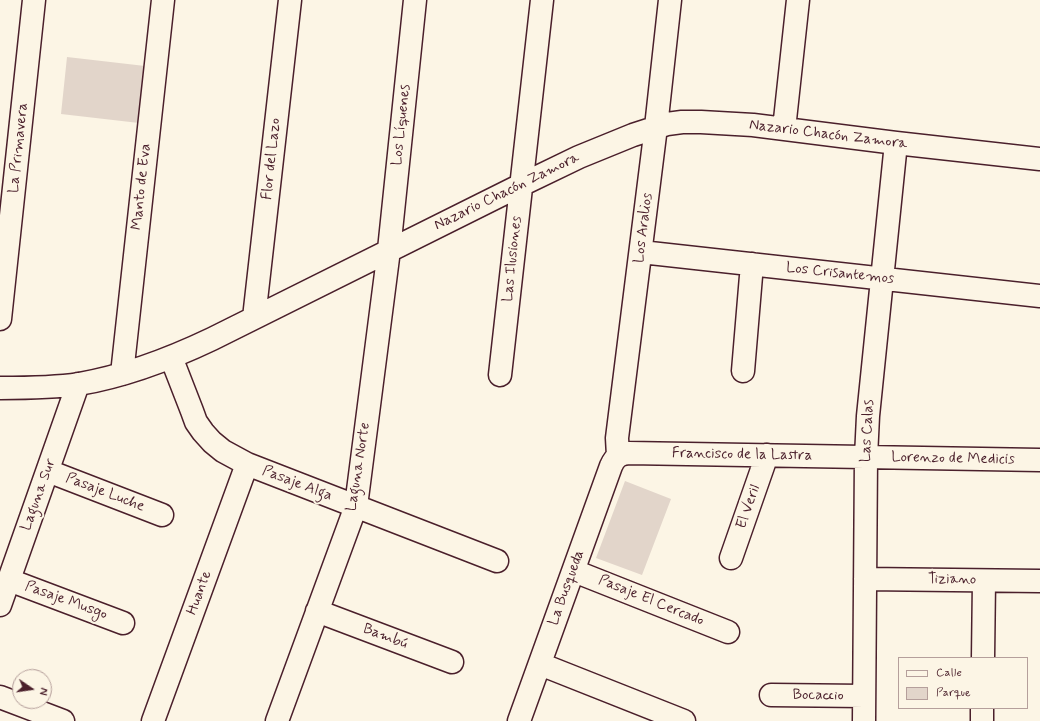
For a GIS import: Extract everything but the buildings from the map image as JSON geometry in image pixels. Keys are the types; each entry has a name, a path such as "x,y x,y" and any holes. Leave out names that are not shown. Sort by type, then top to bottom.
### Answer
{"street":[{"name":"La Primavera","path":"0,320 7,185 34,0"},
{"name":"Manto de Eva","path":"122,374 163,0"},
{"name":"Flor del Lazo","path":"254,318 290,0"},
{"name":"Los Líquenes","path":"389,250 415,0"},
{"name":"Las Ilusiones","path":"500,375 542,0"},
{"name":"Los Aralios","path":"618,456 618,438 670,0"},
{"path":"784,129 798,0"},
{"name":"Nazario Chacón Zamora","path":"0,388 52,387 78,384 122,374 171,357 212,339 578,157 656,127 682,122 753,125 1040,159"},
{"name":"Las Calas","path":"864,721 866,457 868,416 896,143"},
{"name":"Laguna Norte","path":"281,720 317,611 356,506 389,250"},
{"name":"Los Crisantemos","path":"641,252 1040,296"},
{"path":"743,371 752,264"},
{"name":"Pasaje Alga","path":"171,357 196,422 212,442 223,450 247,464 497,561"},
{"name":"Laguna Sur","path":"0,605 78,384"},
{"name":"Francisco de la Lastra","path":"618,456 629,453 866,457"},
{"name":"El Veril","path":"731,558 767,455"},
{"name":"La Busqueda","path":"519,721 611,466 618,456"},
{"name":"Lorenzo de Medicis","path":"866,457 1040,460"},
{"name":"Huante","path":"153,721 247,464"},
{"name":"Pasaje Luche","path":"48,471 162,515"},
{"name":"Pasaje El Cercado","path":"574,571 728,632"},
{"name":"Tiziano","path":"865,579 1040,582"},
{"name":"Pasaje Musgo","path":"9,580 123,623"},
{"path":"983,657 984,581"},
{"name":"Bambú","path":"317,611 452,662"},
{"path":"540,664 684,721"},
{"name":"Bocaccio","path":"772,695 864,696"},
{"path":"0,697 63,721"},
{"path":"982,709 982,721"}],"green space":[{"path":"67,57 145,66 139,123 61,114"},
{"path":"625,481 671,499 642,575 596,558"}]}
